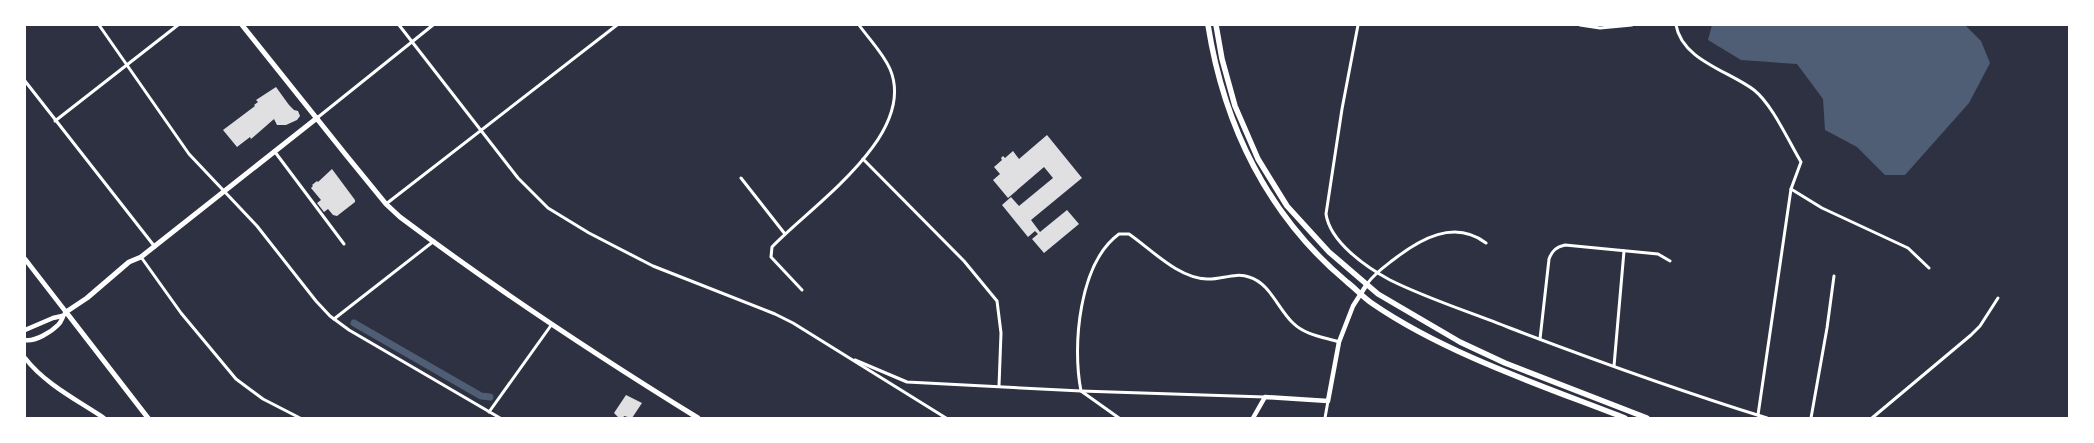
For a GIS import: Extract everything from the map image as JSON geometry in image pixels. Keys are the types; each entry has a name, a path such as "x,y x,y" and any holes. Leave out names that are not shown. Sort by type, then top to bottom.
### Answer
{"highway":[{"path":"1208,25 1228,107 1243,146 1262,184 1297,233 1326,263 1371,303 1397,320 1456,350 1625,418"},
{"path":"1216,25 1222,59 1235,106 1248,138 1269,179 1287,206 1309,232 1334,256 1378,294 1481,353 1647,418"}],"main road":[{"path":"242,25 386,204 400,217 552,324 698,418"},
{"path":"148,418 66,312 88,298 129,262 141,258 317,118"}],"street":[{"path":"99,25 189,154 257,226 300,283 334,319 349,330 500,418"},
{"path":"55,120 178,25"},
{"path":"399,25 518,178 540,202 555,213 653,266 774,314 946,418"},
{"path":"317,118 433,25"},
{"path":"386,204 617,25"},
{"path":"802,290 771,256 771,250 785,234 810,214 871,150 894,108 895,97 890,69 859,25"},
{"path":"1358,25 1342,109 1326,214 1330,227 1341,242 1378,272 1422,294 1614,366 1767,418"},
{"path":"1580,25 1600,28 1632,25"},
{"path":"1676,25 1680,39 1695,54 1754,90 1764,100 1801,162 1791,189 1758,415"},
{"path":"25,80 155,247"},
{"path":"275,152 344,244"},
{"path":"863,159 964,261 997,301 1001,333 999,386"},
{"path":"741,178 785,234"},
{"path":"1791,189 1828,211 1908,248 1929,268"},
{"path":"1325,418 1338,342 1353,306 1378,272 1415,244 1435,234 1463,233 1476,236 1486,242"},
{"path":"1119,418 1081,391 1078,379 1078,346 1085,288 1092,267 1110,242 1120,234 1129,234 1181,272 1199,278 1248,276 1260,283 1287,317 1302,330 1338,342"},
{"path":"334,319 434,241"},
{"path":"1540,339 1548,259 1558,246 1565,245 1658,254 1670,261"},
{"path":"1614,366 1624,251"},
{"path":"141,258 180,313 236,379 262,399 300,418"},
{"path":"25,259 66,312 58,326 44,335 29,341 25,340"},
{"path":"1811,418 1834,276"},
{"path":"1872,418 1971,335 1980,326 1998,298"},
{"path":"25,330 62,316"},
{"path":"489,412 552,324"},
{"path":"847,357 876,367 907,382 1328,401"},
{"path":"25,358 35,370 52,384 104,418"},
{"path":"1253,418 1266,397"}],"water":[{"path":"1712,25 1965,25 1981,41 1990,63 1969,103 1905,175 1885,175 1857,147 1825,130 1823,99 1797,64 1741,60 1708,40"}],"building":[{"path":"276,87 289,105 298,111 300,116 297,120 286,125 277,125 274,119 251,139 250,137 237,147 223,130 255,106 258,102 256,100"},
{"path":"1047,135 1082,178 1031,220 1040,232 1067,210 1079,224 1044,253 1032,239 1038,234 1035,231 1028,237 1002,205 1011,197 1019,206 1053,178 1044,167 1008,198 993,180 1000,174 994,167 1002,160 1003,156 1005,158 1013,151 1019,159"},
{"path":"332,169 355,200 337,216 333,215 328,209 324,212 317,203 321,200 311,188 312,185"},
{"path":"626,395 642,403 632,418 624,416 619,418 614,413"}],"waterway":[{"path":"354,323 481,396 490,397"}]}
